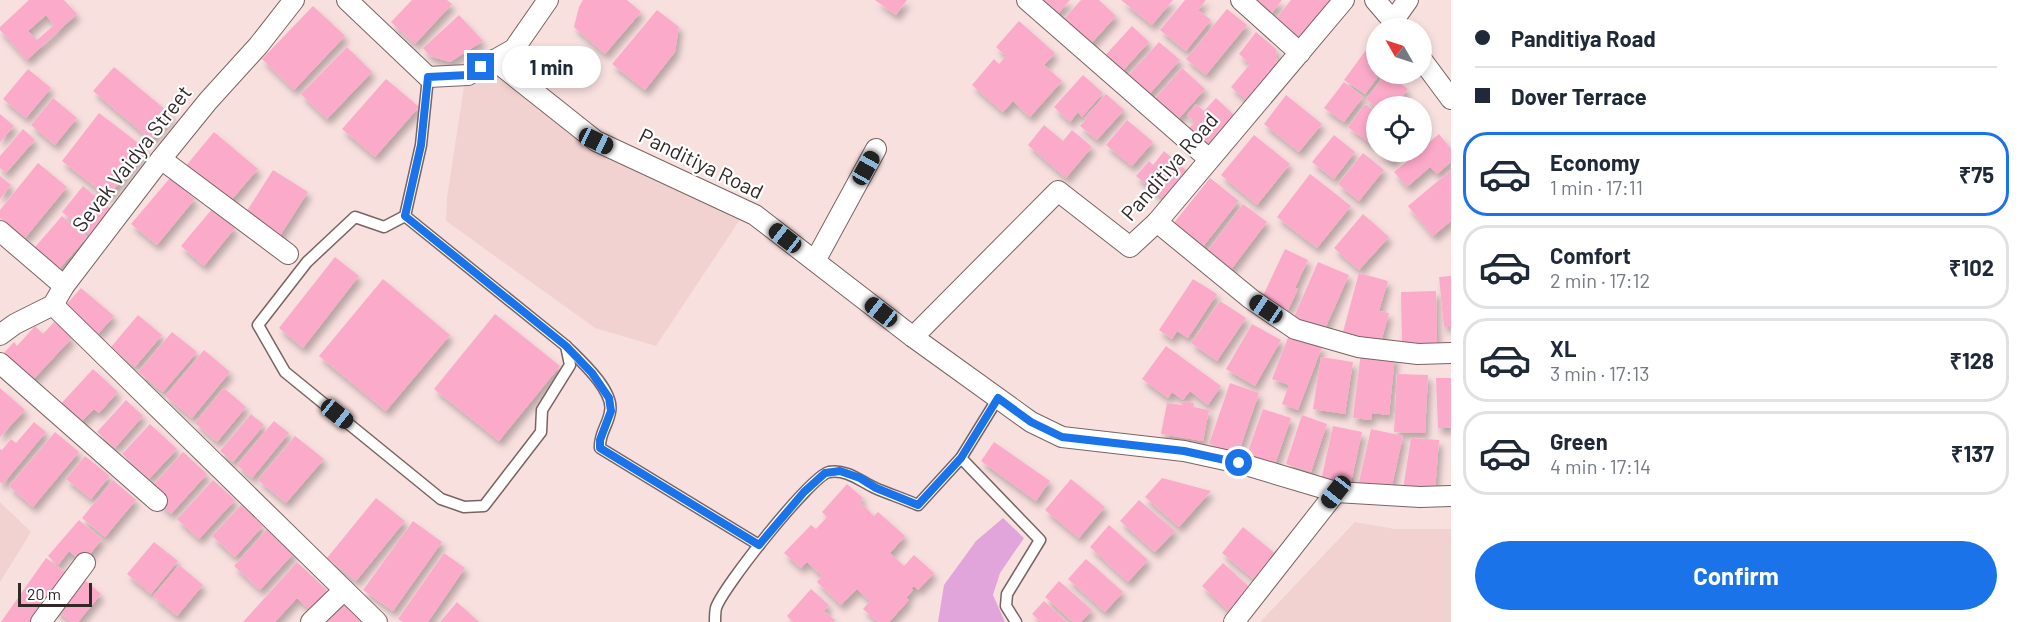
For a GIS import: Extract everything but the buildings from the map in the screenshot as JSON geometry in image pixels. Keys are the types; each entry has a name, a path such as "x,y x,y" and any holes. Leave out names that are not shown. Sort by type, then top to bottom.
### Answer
{"street":[{"name":"Sevak Vaidya Street","path":"53,305 64,286 161,159 208,101 258,46 294,0"},
{"path":"347,0 428,77 468,75 514,49 548,0"},
{"path":"1027,0 1209,159"},
{"path":"1241,0 1300,53"},
{"name":"Panditiya Road","path":"913,337 1058,191 1131,248 1157,222 1344,0"},
{"path":"1375,0 1390,18"},
{"path":"1399,18 1408,0"},
{"name":"Panditiya Road","path":"494,60 596,141 755,215 913,337 1031,422 1062,437 1184,451 1239,463 1336,492 1420,497 1451,496"},
{"path":"1432,73 1451,99"},
{"path":"815,261 876,149"},
{"path":"161,159 288,254"},
{"path":"1157,222 1251,299 1295,329 1358,346 1418,354 1451,353"},
{"path":"0,231 64,286"},
{"path":"0,335 15,324 53,305 377,622"},
{"path":"0,363 157,501"},
{"path":"1234,622 1336,492"},
{"path":"41,622 86,563"},
{"path":"310,622 344,590"}],"lane":[{"path":"428,77 421,145 405,216 384,227 355,217 307,262 258,325 285,372 441,499 464,507 484,506 541,432 542,410 570,365 566,346"},
{"path":"405,216 566,346 592,373 609,398 611,411 600,440 600,448 759,545"},
{"path":"715,622 716,608 738,571 804,492 825,473 840,471 918,505 961,458 998,398"},
{"path":"961,458 1040,540 1007,594 1006,606 1016,622"}],"shaded area":[{"path":"488,69 592,146 741,218 656,346 595,328 446,221 447,198 464,86"},
{"path":"0,502 31,532 0,582"},
{"path":"1003,518 1024,538 1000,573 993,595 1005,622 938,622 944,585 976,541"},
{"path":"1355,522 1395,529 1451,529 1451,622 1260,622"}],"route":[{"path":"481,67 468,75 428,77 421,145 405,216 566,346 592,373 609,398 611,411 600,440 600,448 759,545 804,492 825,473 840,471 918,505 961,458 998,398 1031,422 1062,437 1184,451 1239,463"}]}
